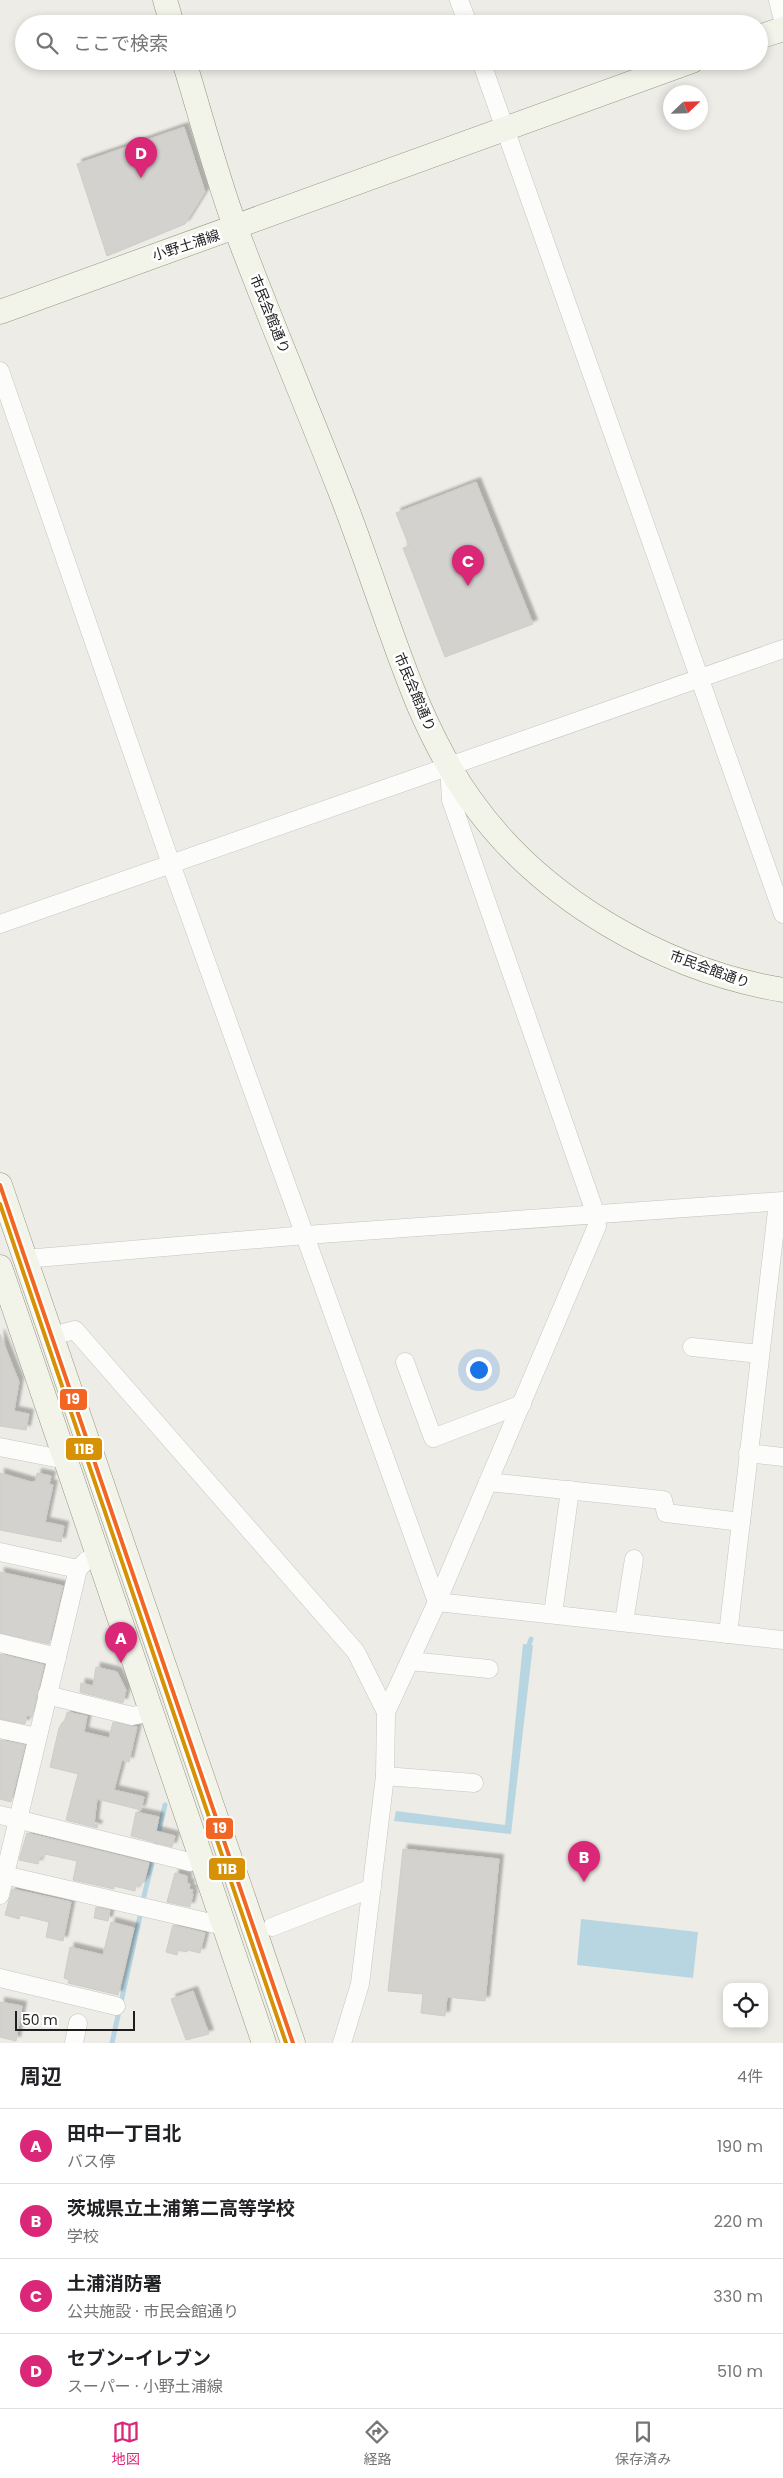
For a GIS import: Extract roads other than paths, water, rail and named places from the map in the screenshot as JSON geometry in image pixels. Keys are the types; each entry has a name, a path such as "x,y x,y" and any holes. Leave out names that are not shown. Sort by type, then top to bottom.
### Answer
{"street":[{"path":"165,0 169,15"},
{"path":"459,0 465,15"},
{"path":"778,0 783,20"},
{"path":"768,34 783,29"},
{"name":"小野土浦線","path":"0,312 144,259 236,228 187,70"},
{"path":"484,70 783,914"},
{"path":"236,228 667,70"},
{"name":"市民会館通り","path":"236,228 358,537 420,708 449,766 470,800 511,848 587,912 692,966 750,985 783,990"},
{"path":"0,371 171,864 437,1602"},
{"path":"0,924 783,649"},
{"path":"342,2043 360,1984 385,1776 386,1712 437,1602 598,1226 596,1215 451,800 449,766"},
{"path":"0,1186 293,2043"},
{"path":"264,2043 99,1556 2,1279 25,1258 780,1202 748,1453 728,1634"},
{"path":"52,1336 75,1330 356,1652 386,1712"},
{"path":"692,1347 760,1354"},
{"path":"405,1362 433,1438 522,1404"},
{"path":"0,1447 66,1460"},
{"path":"748,1453 783,1457"},
{"path":"488,1482 663,1500 666,1513 741,1522"},
{"path":"553,1614 570,1490"},
{"path":"0,1552 78,1569"},
{"path":"0,1895 2,1874 18,1819 78,1569 86,1561 99,1556"},
{"path":"624,1622 634,1559"},
{"path":"437,1602 783,1640"},
{"path":"0,1643 57,1657"},
{"path":"410,1661 489,1669"},
{"path":"47,1696 132,1716 152,1712"},
{"path":"0,1729 37,1737"},
{"path":"385,1776 474,1783"},
{"path":"0,1815 190,1862"},
{"path":"2,1874 224,1926"},
{"path":"272,1927 372,1888"},
{"path":"0,1978 116,2006"},
{"path":"74,2043 78,2023"}],"water":[{"path":"523,1644 533,1645 511,1834 394,1821 396,1811 505,1825"},
{"path":"581,1919 698,1932 693,1978 577,1965"}],"waterway":[{"path":"527,1650 531,1639"},
{"path":"155,1848 165,1805"},
{"path":"143,1900 153,1859"},
{"path":"112,2043 140,1916"}],"place":[{"name":"セブン-イレブン","path":"141,178"},
{"name":"土浦消防署","path":"468,586"},
{"name":"田中一丁目北","path":"121,1663"},
{"name":"茨城県立土浦第二高等学校","path":"584,1882"}]}
